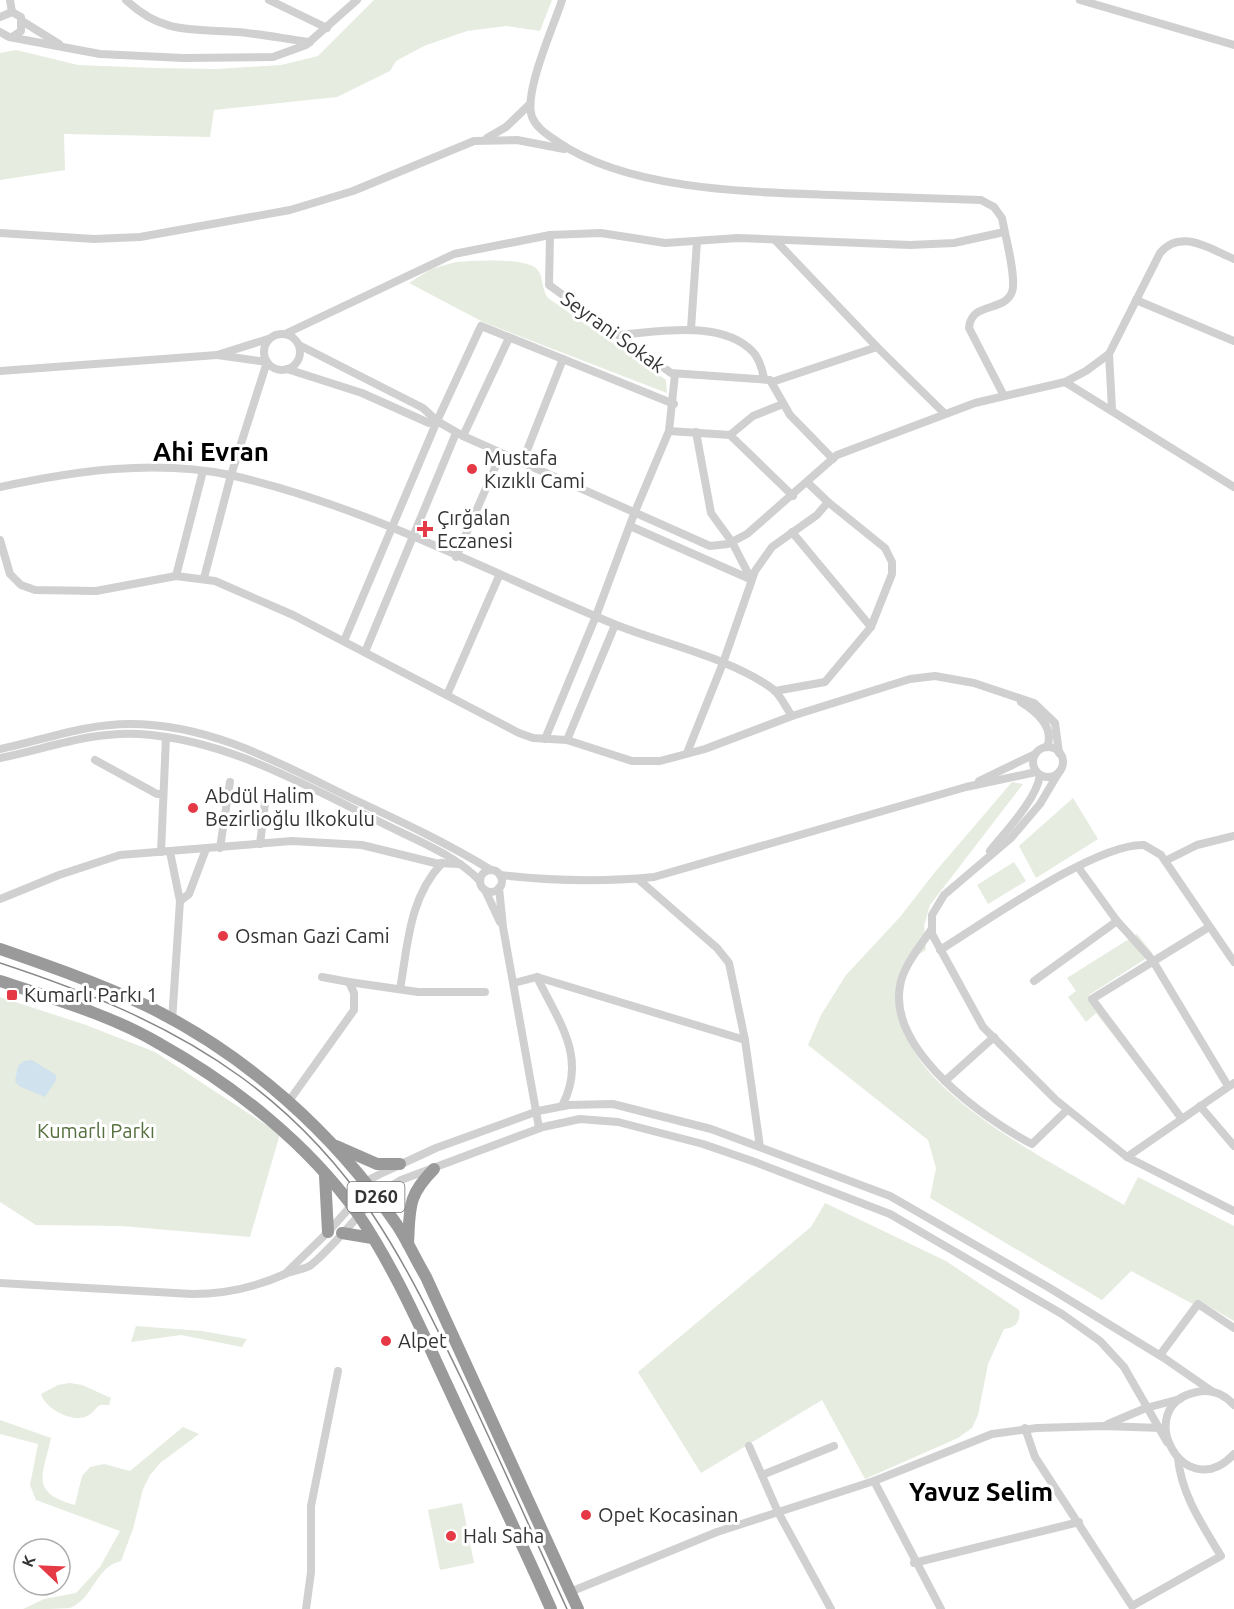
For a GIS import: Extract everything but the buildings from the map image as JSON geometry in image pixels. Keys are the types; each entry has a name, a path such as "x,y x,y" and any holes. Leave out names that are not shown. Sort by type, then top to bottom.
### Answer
{"highway":[{"name":"D260","path":"0,950 84,978 146,1006 214,1045 289,1101 365,1182 408,1245 426,1277 578,1609"},
{"name":"D260","path":"0,981 97,1014 159,1042 213,1077 264,1115 325,1174 354,1210 372,1239 435,1361 551,1609"},
{"path":"329,1143 377,1164 400,1164"},
{"path":"408,1245 411,1200 418,1184 434,1169"},
{"path":"325,1174 328,1232"},
{"path":"342,1233 372,1239"}],"street":[{"path":"10,0 12,12 22,21 67,49"},
{"path":"126,0 147,17 177,30 238,32 310,42"},
{"path":"268,0 327,28"},
{"path":"4,35 67,49 145,57 238,58 282,55 310,42 357,0"},
{"path":"0,233 116,239 249,219 353,191 453,148 484,139 507,127 530,104 562,0"},
{"path":"1080,0 1234,45"},
{"path":"1,16 12,12"},
{"path":"4,35 21,31 22,21"},
{"path":"530,104 533,119 540,129 573,152"},
{"path":"484,139 531,142 573,152 648,177 721,190 981,200 999,211 1005,232 1013,290 1006,300 976,312 971,318 969,328 1004,394"},
{"path":"217,355 285,334 454,254 550,236 601,233 665,243 738,238 910,245 954,243 1005,232"},
{"name":"Seyrani Sokak","path":"550,236 549,285 671,374 768,380"},
{"path":"775,240 877,347 944,412"},
{"path":"691,329 697,241"},
{"path":"285,334 299,345 423,408 437,421 460,434 634,514 710,546 732,542 747,534 808,483 837,455 944,412 1004,394 1065,382 1086,371 1108,354 1160,253 1174,242 1194,242 1234,259"},
{"path":"1136,300 1234,341"},
{"path":"344,641 437,421 481,326 674,404"},
{"path":"618,335 691,329 730,338 746,346 755,353 768,380 790,415 833,459"},
{"path":"365,652 412,538 508,338"},
{"path":"204,578 231,475 267,362 264,351 268,339"},
{"path":"287,369 297,362 299,345"},
{"path":"768,380 877,347"},
{"path":"1108,354 1112,409"},
{"path":"0,371 217,355 267,362 276,369 287,369 362,393 429,423 437,421"},
{"path":"522,463 563,359"},
{"path":"545,739 669,431 674,404 675,374"},
{"path":"1065,382 1112,409 1234,487"},
{"path":"730,435 753,416 783,404"},
{"path":"669,431 730,435 793,496"},
{"path":"696,432 711,513 732,542 751,579"},
{"path":"456,557 501,454"},
{"path":"0,487 113,470 153,467 231,475 329,504 392,528 615,625 723,663 775,691 792,716"},
{"path":"176,576 203,471"},
{"path":"775,691 825,682 871,627 892,574 891,557 879,541 828,502 808,483"},
{"path":"687,753 723,663 751,579 765,555 817,514 828,502"},
{"path":"630,526 751,579"},
{"path":"792,532 871,627"},
{"path":"0,540 10,574 21,585 35,590 96,591 176,576 204,578 270,604 519,733 545,739 567,740 636,761 660,761 792,716 927,676 959,679 1034,703 1045,711 1054,723 1062,762 1059,772 1026,821 996,851 944,895 932,915 931,930 983,1027 1067,1110 1127,1157 1234,1211"},
{"path":"447,695 499,576"},
{"path":"567,740 615,625"},
{"path":"1014,696 1039,715 1046,724 1049,735 1047,747"},
{"path":"0,749 85,727 147,725 201,733 242,746 443,842 500,875 575,880 638,879 688,869 966,787 1038,774 1050,777 1059,772"},
{"path":"146,734 147,725"},
{"path":"0,758 68,741 146,734 235,754 357,811 461,864 480,882 502,927"},
{"path":"166,737 165,852 180,901 172,1021"},
{"path":"1047,747 1059,753"},
{"path":"966,787 1047,747"},
{"path":"984,859 1039,784 1033,763 1035,754"},
{"path":"95,760 157,794 164,794"},
{"path":"220,848 230,782"},
{"path":"260,844 265,803"},
{"path":"1165,861 1197,845 1234,836"},
{"path":"0,898 120,855 292,841 345,843 442,863 461,864"},
{"path":"940,950 1096,857 1140,845 1154,848 1165,861 1234,962"},
{"path":"180,901 189,894 206,849"},
{"path":"400,989 417,901 426,880 442,863"},
{"path":"1078,867 1118,921 1153,961 1231,1085 1127,1157"},
{"path":"480,882 484,872 491,870"},
{"path":"485,890 493,892 499,888 502,882 500,875"},
{"path":"638,879 725,957 732,974 745,1040 760,1147"},
{"path":"499,888 502,927 538,1111 539,1128"},
{"path":"1034,981 1118,921"},
{"path":"1182,1119 1092,999 1209,927"},
{"path":"931,930 904,973 899,987 899,1003 916,1046 945,1081 983,1114 1032,1144 1067,1110"},
{"path":"514,983 537,976 745,1040"},
{"path":"537,976 573,1054 572,1079 562,1106"},
{"path":"321,977 400,989 485,992"},
{"path":"289,1101 352,1016 355,998 349,982"},
{"path":"945,1081 994,1037"},
{"path":"0,1283 206,1294 257,1286 309,1267 342,1233 365,1182 400,1164 538,1111 595,1103 623,1106 695,1124 890,1196 1160,1355 1234,1405"},
{"path":"1200,1107 1234,1146"},
{"path":"286,1274 354,1210 401,1180 539,1128 580,1119 618,1122 714,1148 890,1214 1045,1302 1093,1336 1125,1367 1146,1408 1162,1428 1167,1442 1178,1458 1189,1466 1209,1468 1222,1464 1234,1454"},
{"path":"1160,1355 1198,1304 1234,1328"},
{"path":"306,1609 311,1572 311,1506 338,1371"},
{"path":"1104,1426 1146,1408 1181,1399 1199,1391 1213,1392"},
{"path":"1162,1428 1168,1415 1181,1399"},
{"path":"570,1592 717,1532 874,1481 969,1440 1025,1428 1104,1426 1162,1428"},
{"path":"1025,1428 1035,1457 1079,1522 1130,1608 1221,1556 1196,1515 1179,1473 1178,1458"},
{"path":"749,1446 778,1512 831,1609"},
{"path":"762,1475 834,1446"},
{"path":"874,1481 914,1563 941,1609"},
{"path":"914,1563 1079,1522"}],"green space":[{"path":"374,0 552,0 540,31 506,26 467,31 424,46 396,61 390,71 337,97 214,110 210,137 64,134 65,170 0,180 0,53 16,50 78,65 217,69 281,65 318,56"},
{"path":"509,261 536,268 548,298 666,380 667,393 483,322 409,283 431,269 456,262"},
{"path":"1012,782 1023,784 930,905 924,926 926,950 909,960 905,978 902,1008 907,1036 921,1061 942,1086 970,1110 1068,1173 1124,1205 1138,1177 1234,1226 1234,1321 1198,1300 1193,1304 1131,1271 1102,1300 930,1198 936,1168 928,1140 808,1045 821,1015 846,975 900,917"},
{"path":"1073,798 1098,839 1036,878 1019,846"},
{"path":"1014,862 1026,881 988,904 977,885"},
{"path":"1137,934 1153,954 1089,995 1146,1067 1141,1071 1096,1013 1086,1022 1068,997 1076,991 1067,978"},
{"name":"Kumarlı Parkı","path":"0,997 86,1025 155,1052 280,1134 250,1237 121,1226 36,1225 0,1202"},
{"path":"825,1203 946,1261 1019,1310 1018,1321 1014,1326 1004,1329 988,1364 978,1415 972,1428 958,1438 865,1479 822,1400 701,1473 638,1372 811,1227"},
{"path":"136,1326 202,1331 247,1339 242,1347 181,1335 131,1342"},
{"path":"70,1383 82,1385 111,1398 109,1405 100,1405 92,1413 79,1418 59,1413 47,1404 41,1394 58,1385"},
{"path":"0,1420 51,1438 43,1472 45,1488 60,1500 75,1505 82,1476 90,1467 104,1464 130,1471 183,1427 199,1434 160,1463 150,1475 143,1489 133,1529 121,1561 105,1569 84,1597 70,1608 23,1609 44,1599 72,1597 72,1594 76,1593 100,1567 120,1531 36,1500 30,1485 38,1444 0,1434"},
{"name":"Halı Saha","path":"462,1503 474,1563 440,1570 428,1510"}],"water":[{"path":"32,1060 56,1075 56,1080 45,1097 19,1086 15,1081 18,1066 24,1061"}],"tram line":[{"path":"0,963 94,997 184,1041 241,1077 281,1109 316,1143 373,1214 397,1253 476,1410 567,1609"}],"place":[{"name":"Mustafa Kızıklı Cami","path":"472,469"},
{"name":"Çırğalan Eczanesi","path":"425,529"},
{"name":"Abdül Halim Bezirlioğlu Ilkokulu","path":"193,808"},
{"name":"Osman Gazi Cami","path":"223,936"},
{"name":"Kumarlı Parkı 1","path":"12,995"},
{"name":"Alpet","path":"386,1341"},
{"name":"Opet Kocasinan","path":"586,1515"},
{"name":"Halı Saha","path":"451,1536"}],"district":[{"name":"Ahi Evran","path":"211,452"},
{"name":"Yavuz Selim","path":"981,1492"}]}
